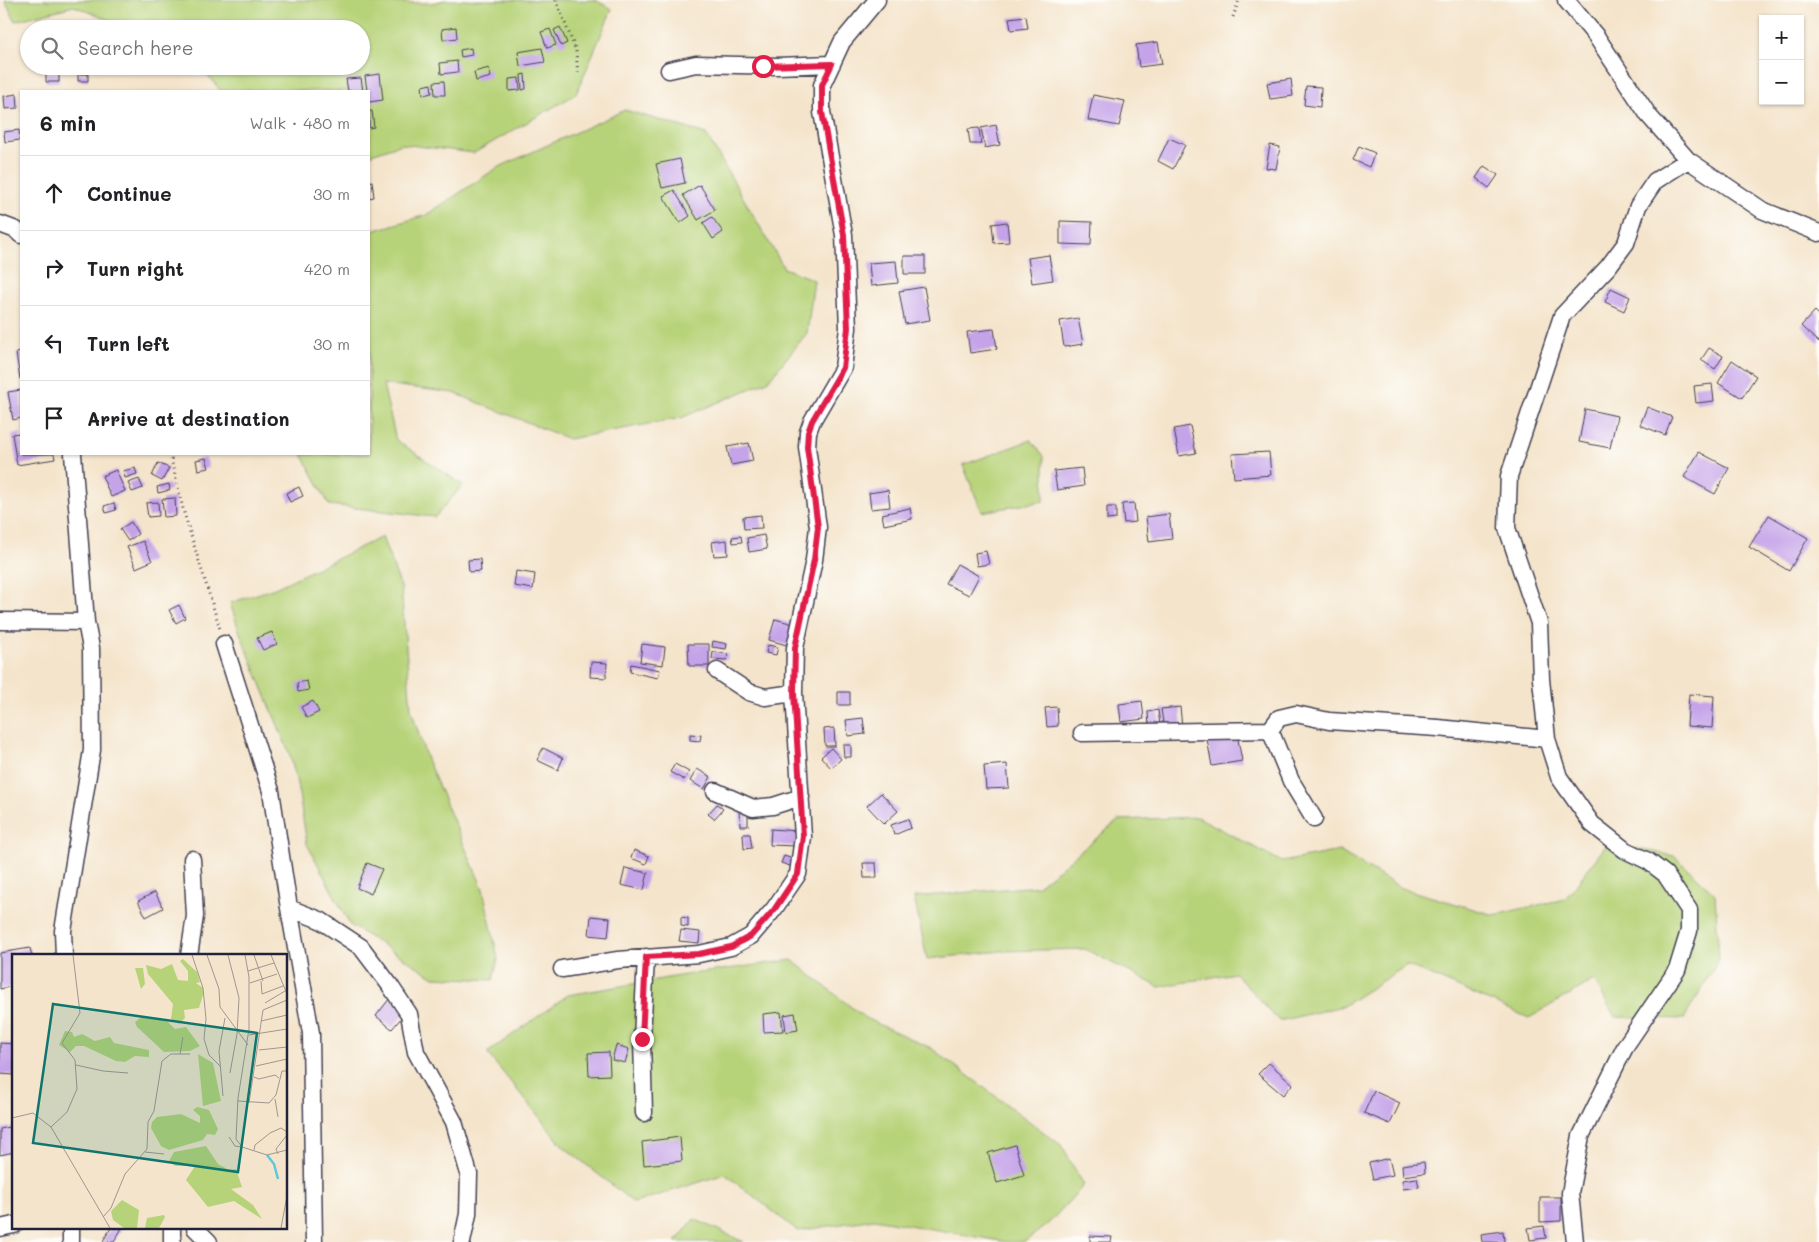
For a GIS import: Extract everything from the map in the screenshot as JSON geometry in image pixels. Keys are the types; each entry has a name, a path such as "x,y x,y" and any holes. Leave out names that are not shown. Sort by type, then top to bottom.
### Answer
{"street":[{"path":"562,969 618,960 699,954 731,947 751,936 774,910 798,874 803,836 794,693 795,648 814,560 818,527 807,447 808,432 812,421 843,368 848,328 844,235 822,112 822,85 842,42 877,0"},
{"path":"1566,0 1596,36 1649,116 1688,160 1762,210 1819,233"},
{"path":"670,70 696,64 770,66 832,64"},
{"path":"1575,1242 1570,1193 1581,1136 1626,1045 1677,970 1689,932 1689,910 1665,874 1648,861 1625,850 1592,824 1559,777 1546,739 1539,623 1507,528 1509,476 1562,316 1608,267 1626,243 1638,206 1655,181 1688,160"},
{"path":"0,222 20,222"},
{"path":"0,222 20,234"},
{"path":"64,954 63,931 92,750 91,648 86,622 73,455"},
{"path":"0,622 86,622"},
{"path":"224,644 271,791 311,1033 314,1242"},
{"path":"717,671 749,692 765,697 794,693"},
{"path":"1270,730 1279,718 1296,714 1329,721 1438,728 1546,739"},
{"path":"1082,733 1270,730"},
{"path":"1270,730 1291,781 1314,819"},
{"path":"715,791 753,808 774,806 801,797"},
{"path":"189,954 195,916 192,859"},
{"path":"289,908 320,920 361,948 409,1014 416,1052 454,1122 469,1174 468,1214 462,1242"},
{"path":"644,1113 642,1039 646,957"},
{"path":"197,1230 209,1242"}],"path":[{"path":"556,0 576,51 578,76"},
{"path":"1233,17 1239,0"},
{"path":"170,455 184,513 210,592 224,644"}],"green space":[{"path":"5,0 373,0 371,3 432,3 445,0 595,0 612,9 576,94 474,153 401,144 370,155 370,90 220,90 208,75 370,75 370,20 109,20 74,6 15,21"},
{"path":"625,110 706,134 784,268 814,280 807,333 768,381 681,418 569,439 454,393 383,384 396,440 463,485 435,517 329,505 303,455 370,455 370,232 426,215 497,168"},
{"path":"1031,440 1044,456 1044,501 982,512 963,465"},
{"path":"382,537 401,587 411,709 426,757 483,889 498,959 493,980 434,977 350,925 307,844 298,788 290,755 240,633 230,603 275,588"},
{"path":"1198,817 1282,862 1339,851 1401,888 1494,915 1565,899 1608,843 1674,856 1715,894 1719,959 1684,1019 1615,1017 1594,980 1529,1018 1407,965 1343,1006 1279,1021 1235,973 1159,987 1085,949 1002,951 927,959 914,897 1038,886 1119,820"},
{"path":"792,960 865,1018 931,1048 1061,1145 1084,1185 1048,1224 1024,1242 1006,1242 874,1219 798,1231 725,1174 634,1203 563,1146 487,1053 568,995 685,975"},
{"path":"694,1219 744,1242 676,1242"}],"building":[{"path":"1026,16 1028,28 1011,30 1009,18"},
{"path":"456,27 457,38 443,40 442,29"},
{"path":"560,27 567,43 561,46 554,30"},
{"path":"550,29 556,45 547,48 541,32"},
{"path":"1158,42 1162,64 1139,67 1136,45"},
{"path":"471,48 472,55 461,57 460,50"},
{"path":"542,48 545,62 520,66 518,52"},
{"path":"457,61 458,72 441,74 440,63"},
{"path":"489,68 491,77 476,81 474,72"},
{"path":"380,74 383,100 370,102 370,90 367,90 365,76"},
{"path":"525,74 526,89 522,90 521,75"},
{"path":"46,75 59,75 59,82 46,82"},
{"path":"78,75 88,75 88,81 78,81"},
{"path":"361,78 363,90 348,90 346,79"},
{"path":"519,78 520,90 509,91 509,79"},
{"path":"1291,79 1293,96 1270,99 1267,83"},
{"path":"444,81 445,95 435,95 434,82"},
{"path":"431,84 432,93 423,95 422,86"},
{"path":"1306,86 1321,87 1320,107 1304,105"},
{"path":"17,94 18,108 5,109 4,96"},
{"path":"1093,95 1125,101 1119,126 1088,120"},
{"path":"370,111 372,111 374,127 370,128"},
{"path":"996,125 1000,145 985,148 981,128"},
{"path":"979,128 981,144 970,144 968,129"},
{"path":"19,130 20,140 5,142 4,132"},
{"path":"1169,138 1185,145 1173,169 1158,161"},
{"path":"1270,145 1280,147 1276,169 1266,168"},
{"path":"1359,146 1375,153 1369,167 1353,160"},
{"path":"680,159 685,183 662,188 656,164"},
{"path":"1484,166 1498,175 1489,188 1476,178"},
{"path":"372,181 374,197 370,198 370,182"},
{"path":"700,185 715,210 698,220 683,195"},
{"path":"674,190 690,216 680,223 663,196"},
{"path":"712,217 723,232 713,239 703,223"},
{"path":"1060,221 1092,222 1091,245 1060,244"},
{"path":"1007,222 1009,242 994,243 992,224"},
{"path":"1049,255 1053,280 1032,283 1028,258"},
{"path":"904,256 925,256 925,274 904,274"},
{"path":"896,261 898,283 871,286 869,263"},
{"path":"924,287 930,320 905,324 899,291"},
{"path":"1611,288 1630,297 1624,311 1605,302"},
{"path":"1815,311 1819,315 1819,343 1801,326"},
{"path":"1078,318 1083,344 1064,347 1060,321"},
{"path":"994,329 997,349 970,353 967,332"},
{"path":"1709,348 1723,356 1715,369 1701,360"},
{"path":"20,352 20,379 16,353"},
{"path":"1732,360 1756,376 1742,398 1718,383"},
{"path":"1712,384 1714,401 1696,403 1694,386"},
{"path":"20,390 20,418 13,420 8,392"},
{"path":"1647,407 1672,417 1665,435 1640,425"},
{"path":"1585,409 1617,416 1610,448 1579,442"},
{"path":"1190,426 1196,453 1179,456 1174,429"},
{"path":"20,433 20,455 54,455 55,459 17,465 12,434"},
{"path":"749,443 753,461 731,465 727,447"},
{"path":"1269,452 1271,475 1234,478 1232,454"},
{"path":"1699,452 1729,468 1715,494 1684,477"},
{"path":"206,458 209,468 198,470 196,460"},
{"path":"158,463 169,468 162,481 152,476"},
{"path":"135,468 137,474 125,478 123,471"},
{"path":"1082,468 1084,486 1057,490 1054,471"},
{"path":"116,470 125,491 111,497 102,476"},
{"path":"139,479 143,488 132,492 128,483"},
{"path":"169,484 170,490 158,493 157,487"},
{"path":"299,487 303,496 290,502 286,493"},
{"path":"888,490 890,507 871,509 869,493"},
{"path":"175,498 176,516 164,517 162,499"},
{"path":"158,502 159,516 148,517 146,503"},
{"path":"114,503 116,510 106,513 104,506"},
{"path":"1134,503 1136,522 1124,523 1122,504"},
{"path":"1107,507 1116,507 1116,519 1107,520"},
{"path":"910,508 912,519 884,525 882,514"},
{"path":"1169,514 1172,539 1149,542 1146,517"},
{"path":"761,515 762,528 744,529 743,517"},
{"path":"1769,515 1808,538 1789,571 1749,547"},
{"path":"131,522 138,534 128,541 120,529"},
{"path":"764,535 767,549 749,552 747,538"},
{"path":"741,536 742,542 733,543 732,537"},
{"path":"727,540 728,555 714,556 712,542"},
{"path":"143,541 152,561 136,568 127,547"},
{"path":"986,551 989,564 977,566 975,553"},
{"path":"480,559 481,571 469,572 468,560"},
{"path":"957,564 979,576 969,595 946,584"},
{"path":"516,571 535,574 533,589 514,586"},
{"path":"179,605 185,618 176,623 169,610"},
{"path":"775,619 797,625 790,646 769,640"},
{"path":"272,632 277,644 263,650 257,638"},
{"path":"713,641 727,644 726,649 712,647"},
{"path":"642,644 665,647 663,665 640,662"},
{"path":"688,644 709,644 709,666 689,666"},
{"path":"768,645 778,647 776,655 766,653"},
{"path":"713,652 728,654 727,660 712,659"},
{"path":"591,662 607,663 606,678 590,677"},
{"path":"631,664 660,670 658,678 630,672"},
{"path":"307,681 309,690 298,692 297,683"},
{"path":"838,692 850,692 850,705 838,705"},
{"path":"1689,694 1714,696 1712,728 1687,726"},
{"path":"313,701 319,712 307,718 301,707"},
{"path":"1142,701 1144,719 1121,722 1119,704"},
{"path":"1057,707 1058,726 1047,727 1045,708"},
{"path":"1180,707 1182,727 1164,729 1161,709"},
{"path":"1158,710 1160,725 1149,726 1148,712"},
{"path":"863,718 865,734 848,736 846,720"},
{"path":"834,728 835,746 825,746 824,729"},
{"path":"690,734 701,735 700,741 690,740"},
{"path":"1237,734 1242,761 1212,766 1207,739"},
{"path":"843,745 851,745 851,757 844,757"},
{"path":"543,748 563,758 558,770 537,760"},
{"path":"831,748 841,759 831,768 821,757"},
{"path":"675,764 689,772 684,780 670,772"},
{"path":"1007,764 1009,788 986,789 984,766"},
{"path":"697,769 711,777 704,789 690,781"},
{"path":"881,793 898,811 884,824 867,806"},
{"path":"717,804 723,809 714,819 708,814"},
{"path":"748,810 748,826 740,826 739,811"},
{"path":"908,819 911,828 894,835 891,825"},
{"path":"771,829 797,831 796,846 770,845"},
{"path":"743,834 750,834 752,848 744,849"},
{"path":"634,850 649,856 646,864 631,858"},
{"path":"784,856 799,861 796,868 781,863"},
{"path":"367,863 382,869 371,894 357,888"},
{"path":"863,863 876,863 877,878 864,878"},
{"path":"625,868 648,873 644,890 621,885"},
{"path":"155,892 163,908 146,917 138,901"},
{"path":"591,916 610,918 608,937 589,935"},
{"path":"681,917 688,918 688,927 681,926"},
{"path":"681,930 700,932 699,943 679,941"},
{"path":"30,948 32,954 12,954 12,986 0,989 0,953"},
{"path":"390,998 406,1012 392,1029 376,1016"},
{"path":"781,1012 783,1031 764,1032 763,1014"},
{"path":"795,1013 798,1030 786,1032 784,1015"},
{"path":"0,1043 12,1044 12,1075 0,1074"},
{"path":"616,1045 629,1049 625,1063 612,1060"},
{"path":"609,1052 610,1075 589,1076 588,1053"},
{"path":"1269,1063 1293,1084 1283,1095 1258,1074"},
{"path":"1374,1091 1400,1103 1390,1124 1364,1113"},
{"path":"12,1126 12,1152 0,1155 0,1129"},
{"path":"680,1137 682,1161 644,1165 642,1142"},
{"path":"1015,1145 1024,1175 997,1183 988,1153"},
{"path":"1389,1158 1393,1175 1373,1179 1369,1163"},
{"path":"1424,1162 1425,1173 1403,1176 1402,1165"},
{"path":"1417,1178 1419,1187 1403,1189 1402,1180"},
{"path":"1540,1197 1561,1197 1561,1221 1540,1222"},
{"path":"1544,1226 1546,1238 1530,1240 1528,1228"},
{"path":"110,1230 121,1230 114,1242 103,1241"},
{"path":"1503,1231 1504,1242 1482,1242 1481,1234"},
{"path":"1090,1236 1112,1237 1111,1242 1090,1242"}],"route":[{"path":"642,1039 646,957 699,954 731,947 751,936 774,910 798,874 803,836 794,693 795,648 814,560 818,527 807,447 808,432 812,421 843,368 848,328 844,235 822,112 822,85 832,64 763,66"}]}
